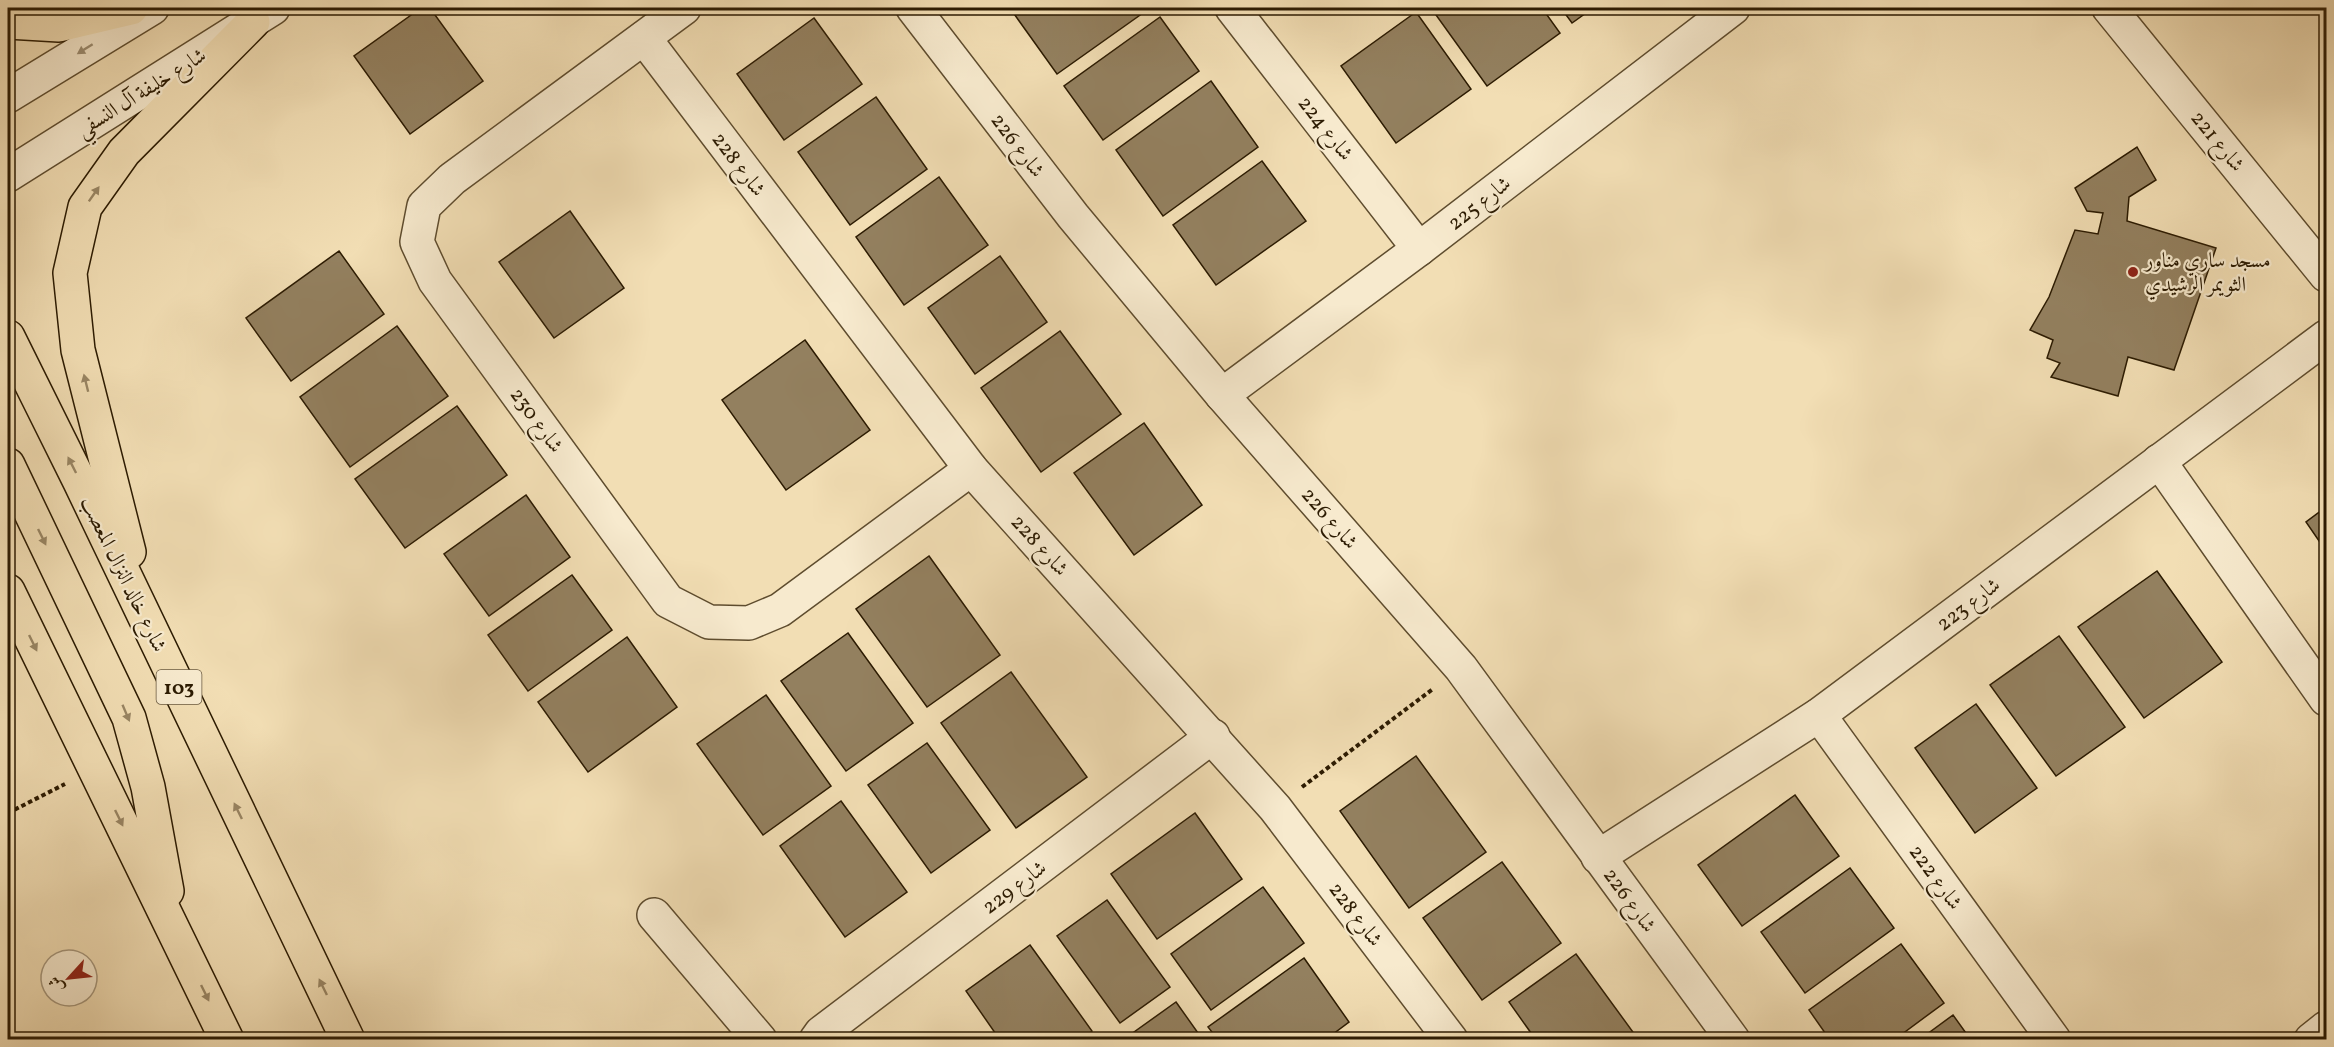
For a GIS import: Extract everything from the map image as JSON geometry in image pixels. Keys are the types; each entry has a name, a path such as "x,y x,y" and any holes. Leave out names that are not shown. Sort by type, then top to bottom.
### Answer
{"main road":[{"path":"8,22 60,25 131,8"},
{"path":"148,623 78,350 70,273 85,207 124,152 263,15"},
{"name":"شارع خالد النزال المعصب","path":"8,337 348,1040"},
{"path":"8,465 129,718 148,787 174,930"},
{"path":"8,591 227,1040"}],"street":[{"path":"8,96 152,8"},
{"name":"شارع 230","path":"684,8 452,178 424,207 417,243 435,280 668,601 709,622 749,623 780,610 970,469"},
{"name":"شارع 226","path":"913,8 1073,216 1222,395 1461,668 1733,1040"},
{"name":"شارع 224","path":"1232,8 1419,249"},
{"name":"شارع 225","path":"1222,395 1419,249 1733,8"},
{"name":"شارع 221","path":"2109,8 2326,275"},
{"name":"شارع خليفة آل النسفي","path":"8,175 263,15"},
{"name":"شارع 228","path":"644,38 970,469 1213,736 1275,808 1441,1036"},
{"name":"شارع 223","path":"1598,856 1819,715 2326,337"},
{"path":"2159,461 2326,699"},
{"name":"شارع 222","path":"1819,715 2054,1040"},
{"name":"شارع 229","path":"816,1040 821,1033 1213,736"},
{"path":"654,915 759,1040"},
{"path":"2311,1040 2326,1028"}],"path":[{"path":"1275,808 1461,668"},
{"path":"8,813 95,769"}],"building":[{"path":"421,8 430,8 483,81 410,134 354,56"},
{"path":"1017,8 1150,8 1057,74 1012,11"},
{"path":"1431,8 1542,8 1560,33 1487,86"},
{"path":"1561,8 1593,8 1572,23"},
{"path":"1416,12 1471,89 1396,143 1341,66"},
{"path":"1160,17 1199,71 1103,140 1064,86"},
{"path":"814,18 862,84 784,140 737,74"},
{"path":"1211,81 1258,147 1163,216 1116,150"},
{"path":"876,97 927,169 850,225 798,152"},
{"name":"مسجد ساري مناور الثويمر الرشيدي","path":"2137,147 2156,180 2129,197 2127,221 2216,248 2174,370 2128,357 2118,396 2051,377 2060,363 2047,358 2053,340 2030,330 2049,297 2075,230 2098,234 2103,213 2087,211 2075,188"},
{"path":"1262,161 1306,221 1216,285 1173,225"},
{"path":"939,177 988,245 904,305 856,237"},
{"path":"570,211 624,288 554,338 499,262"},
{"path":"339,251 384,314 291,381 246,318"},
{"path":"1000,256 1047,322 975,374 928,308"},
{"path":"397,326 448,396 350,467 300,397"},
{"path":"1060,331 1121,414 1041,472 981,388"},
{"path":"805,340 870,430 786,490 722,400"},
{"path":"457,406 507,475 405,548 355,479"},
{"path":"1144,423 1202,505 1134,555 1074,473"},
{"path":"526,495 570,557 489,616 444,554"},
{"path":"2326,507 2326,551 2306,522"},
{"path":"929,556 1000,655 927,707 856,609"},
{"path":"2157,571 2222,662 2144,718 2078,627"},
{"path":"572,575 612,630 528,691 488,635"},
{"path":"848,633 913,723 846,771 781,681"},
{"path":"2059,636 2125,727 2056,776 1990,685"},
{"path":"627,637 677,707 588,772 538,702"},
{"path":"1011,672 1087,777 1016,828 941,723"},
{"path":"766,695 831,786 763,835 697,744"},
{"path":"1976,704 2037,788 1975,833 1915,748"},
{"path":"927,743 990,830 931,873 868,785"},
{"path":"1416,756 1486,852 1409,908 1340,811"},
{"path":"1795,795 1839,856 1742,926 1698,865"},
{"path":"841,801 907,892 845,937 780,846"},
{"path":"1195,813 1242,879 1157,939 1111,874"},
{"path":"1502,862 1561,943 1482,1000 1423,918"},
{"path":"1850,868 1894,928 1805,993 1761,932"},
{"path":"1263,887 1304,943 1211,1010 1171,954"},
{"path":"1107,900 1170,987 1120,1023 1057,936"},
{"path":"1901,944 1944,1003 1894,1040 1830,1040 1809,1010"},
{"path":"1030,945 1092,1031 1080,1040 1000,1040 966,991"},
{"path":"1576,954 1638,1039 1536,1040 1509,1002"},
{"path":"1304,958 1349,1022 1325,1040 1218,1040 1208,1027"},
{"path":"1176,1002 1203,1040 1128,1040 1127,1037"},
{"path":"1953,1015 1971,1040 1919,1040"}],"place":[{"name":"مسجد ساري مناور الثويمر الرشيدي","path":"2133,272"}]}
